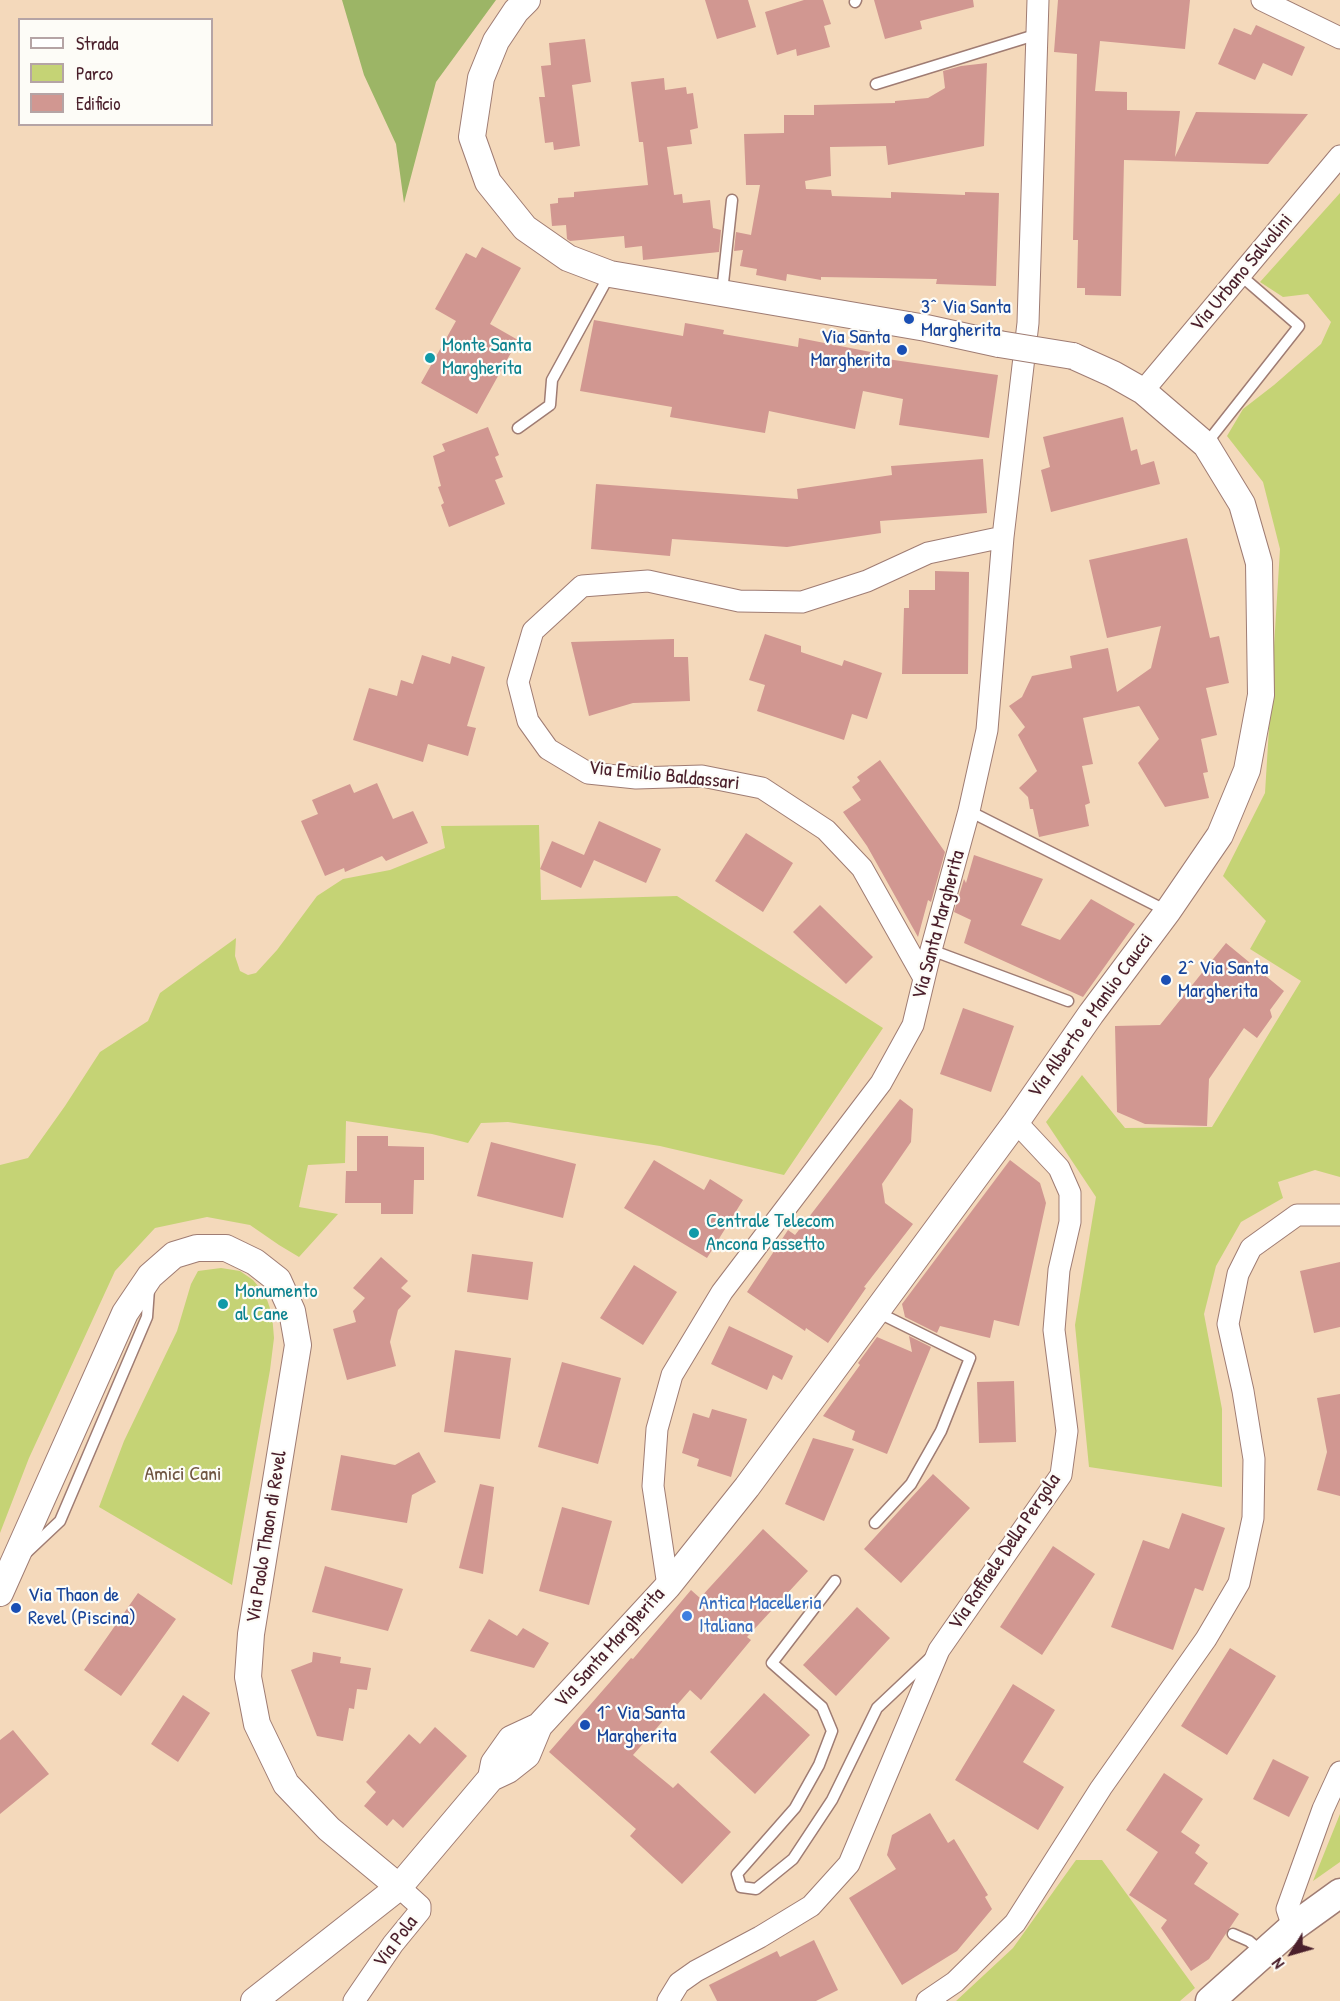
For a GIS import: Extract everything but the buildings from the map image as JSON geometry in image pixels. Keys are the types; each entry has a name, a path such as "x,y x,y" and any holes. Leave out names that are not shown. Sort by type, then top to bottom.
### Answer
{"main road":[{"path":"1210,2001 1293,1928 1340,1893"}],"street":[{"name":"Via Alberto e Manlio Caucci","path":"527,0 516,11 496,41 481,78 472,137 488,182 525,228 568,258 610,274 915,326 999,344 1073,356 1143,391 1206,444 1242,504 1258,563 1261,694 1247,770 1220,835 1168,912 1091,1014 1016,1122"},
{"name":"Via Santa Margherita","path":"254,2001 399,1887 491,1778 494,1763 511,1739 538,1726 668,1586 654,1486 657,1429 672,1375 722,1292 881,1083 913,1025 969,811 987,730 1003,537 1028,323 1035,35 1038,0"},
{"path":"1262,0 1340,38"},
{"name":"Via Urbano Salvolini","path":"1143,391 1340,156"},
{"name":"Via Emilio Baldassari","path":"924,978 862,868 826,830 762,788 702,776 636,778 588,773 548,749 528,721 518,681 533,631 582,586 648,581 739,601 802,602 867,581 928,553 1003,537"},
{"path":"668,1586 747,1487 1016,1122"},
{"name":"Via Raffaele Della Pergola","path":"668,2001 679,1983 688,1977 760,1938 811,1906 849,1864 939,1650 1061,1475 1068,1431 1054,1330 1059,1270 1070,1222 1070,1193 1059,1168 1016,1122"},
{"path":"927,2001 955,1982 1016,1923 1101,1788 1206,1639 1239,1584 1254,1518 1254,1459 1243,1391 1228,1324 1238,1274 1251,1248 1297,1215 1340,1215"},
{"name":"Via Paolo Thaon di Revel","path":"0,1593 125,1312 150,1276 174,1255 197,1248 226,1248 255,1262 278,1280 292,1311 298,1345 251,1634 248,1677 256,1724 286,1784 329,1829 399,1887"},
{"path":"1293,1928 1287,1909 1323,1809 1340,1772"},
{"name":"Via Pola","path":"354,2001 393,1944 420,1911 420,1906 399,1887"}],"lane":[{"path":"876,84 1035,35"},
{"path":"722,292 732,200"},
{"path":"518,428 550,405 552,380 610,274"},
{"path":"1206,444 1299,326 1239,274"},
{"name":"Via Alberto e Manlio Caucci","path":"969,811 1168,912"},
{"path":"931,950 1068,1001"},
{"path":"875,1523 911,1484 941,1431 970,1358 877,1312"},
{"path":"835,1581 772,1664 822,1707 832,1731 819,1765 795,1808 737,1874 741,1887 756,1889 793,1859 832,1800 877,1708 939,1650"},
{"path":"1233,1934 1249,1941 1264,1954"}],"green space":[{"path":"342,0 496,0 436,82 404,203 396,144 364,75"},
{"path":"1340,193 1340,1177 1315,1170 1278,1182 1283,1198 1241,1222 1216,1266 1204,1314 1222,1409 1222,1487 1089,1467 1075,1325 1096,1197 1046,1122 1082,1075 1125,1128 1212,1127 1301,981 1250,949 1266,921 1223,876 1265,793 1280,549 1263,482 1227,436 1243,409 1321,344 1331,322 1308,294 1283,297 1260,282"},
{"path":"539,825 541,900 677,896 883,1028 784,1175 660,1146 508,1122 481,1123 468,1143 432,1134 346,1121 345,1163 308,1165 299,1207 338,1214 299,1257 250,1225 207,1217 155,1228 115,1271 29,1458 0,1533 0,1165 28,1158 100,1052 148,1021 160,993 236,938 235,956 240,971 248,975 256,973 277,950 317,896 343,879 390,870 445,848 441,826"},
{"name":"Amici Cani","path":"221,1268 240,1271 253,1280 265,1294 272,1314 274,1338 232,1585 99,1507 124,1441 177,1331 191,1284 198,1271"},
{"path":"1340,1814 1340,1862 1313,1881"},
{"path":"1076,1860 1102,1860 1195,1988 1180,2001 956,2001 1013,1948"}],"place":[{"name":"3^ Via Santa Margherita","path":"909,319"},
{"name":"Via Santa Margherita","path":"902,350"},
{"name":"Monte Santa Margherita","path":"430,358"},
{"name":"2^ Via Santa Margherita","path":"1166,980"},
{"name":"Centrale Telecom Ancona Passetto","path":"694,1233"},
{"name":"Monumento al Cane","path":"223,1304"},
{"name":"Via Thaon de Revel (Piscina)","path":"16,1608"},
{"name":"Antica Macelleria Italiana","path":"687,1616"},
{"name":"1^ Via Santa Margherita","path":"585,1725"}]}
